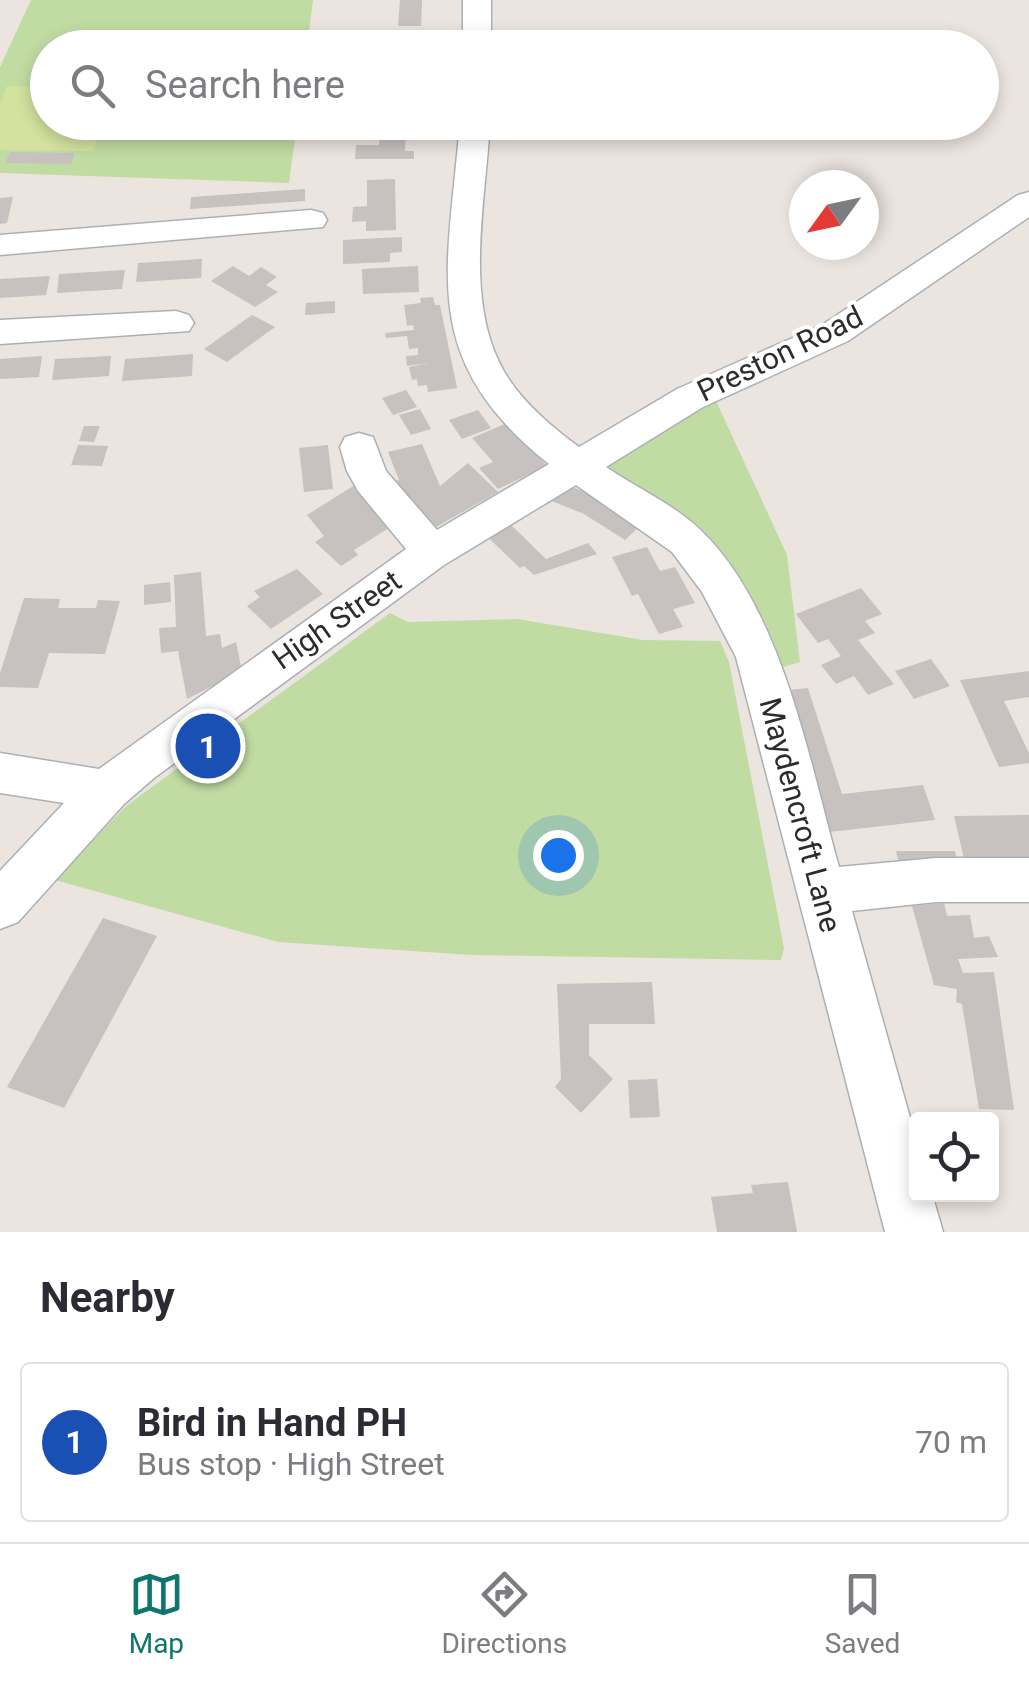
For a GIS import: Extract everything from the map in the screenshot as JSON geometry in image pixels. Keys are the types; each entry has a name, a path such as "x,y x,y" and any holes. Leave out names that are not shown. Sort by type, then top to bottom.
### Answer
{"street":[{"path":"477,0 477,30"},
{"name":"Maydencroft Lane","path":"475,140 466,301 472,338 498,391 536,432 577,466 685,540 726,598 758,656 914,1232"},
{"name":"Preston Road","path":"577,466 690,398 834,333 1029,202"},
{"path":"0,244 311,220"},
{"path":"0,332 176,324"},
{"path":"359,447 361,468 375,488 414,526 430,554"},
{"name":"High Street","path":"0,906 107,790 348,610 430,554 577,466"},
{"path":"0,772 107,790"},
{"path":"824,891 936,880 1029,880"}],"green space":[{"path":"31,0 313,0 309,30 30,30 30,140 295,140 289,183 0,173 0,67"},
{"path":"7,86 30,87 30,140 97,140 93,151 0,150 0,103"},
{"path":"716,401 787,555 800,662 774,670 719,567 598,469"},
{"path":"390,613 408,622 517,619 643,640 720,641 729,662 784,948 781,960 471,955 278,942 55,880 126,806"}],"building":[{"path":"400,0 422,0 421,26 398,26"},
{"path":"379,140 406,140 405,151 414,151 414,159 355,159 356,145 379,145"},
{"path":"10,152 75,153 71,164 5,163"},
{"path":"395,179 396,230 366,231 366,221 352,222 353,207 367,206 367,180"},
{"path":"305,189 305,201 190,209 191,197"},
{"path":"13,197 7,223 0,224 0,198"},
{"path":"402,237 402,252 390,253 390,262 343,264 343,240"},
{"path":"202,259 201,278 136,282 138,263"},
{"path":"233,266 249,276 261,267 277,277 266,285 278,292 255,307 211,281"},
{"path":"418,266 419,292 363,294 362,269"},
{"path":"125,270 122,289 57,293 59,274"},
{"path":"50,276 46,295 0,298 0,279"},
{"path":"433,297 435,305 440,305 457,388 428,392 427,385 418,386 417,379 412,380 409,367 429,363 407,366 406,356 418,355 418,348 409,349 407,336 386,338 385,333 414,330 413,325 407,326 404,305"},
{"path":"335,301 335,313 305,315 306,303"},
{"path":"252,315 275,327 227,362 204,349"},
{"path":"193,354 192,376 122,381 125,359"},
{"path":"42,356 39,377 0,379 0,359"},
{"path":"111,356 109,376 52,380 55,359"},
{"path":"406,390 417,407 393,415 382,398"},
{"path":"420,409 431,429 411,435 399,415"},
{"path":"478,410 491,428 462,439 449,420"},
{"path":"507,423 547,466 498,489 479,468 493,462 472,438"},
{"path":"84,426 100,426 94,442 79,441"},
{"path":"422,444 440,486 468,463 498,492 429,531 383,484 399,480 388,452"},
{"path":"78,445 108,446 102,466 71,465"},
{"path":"328,445 333,489 304,492 299,448"},
{"path":"358,483 392,526 354,550 358,555 341,566 315,542 324,536 307,515"},
{"path":"564,483 642,524 625,540 584,514 549,500"},
{"path":"505,519 546,559 588,543 597,554 534,575 524,566 520,568 481,531"},
{"path":"647,547 660,571 675,567 695,603 673,609 683,627 659,634 638,594 632,596 612,557"},
{"path":"297,569 323,594 271,629 247,606 260,597 254,591"},
{"path":"201,572 206,636 220,634 222,648 236,642 242,671 187,699 178,651 161,653 159,628 176,627 174,575"},
{"path":"170,582 171,602 144,605 144,585"},
{"path":"861,588 882,614 865,621 875,633 858,640 894,684 868,695 854,676 836,684 821,665 841,656 828,639 818,643 796,614"},
{"path":"24,598 60,599 58,608 96,608 98,600 120,601 105,654 49,653 38,688 0,687 0,673"},
{"path":"931,659 950,686 914,699 895,671"},
{"path":"1029,671 1029,697 1004,701 1029,753 1029,763 999,767 960,680"},
{"path":"808,688 842,794 923,785 935,820 821,833 778,691"},
{"path":"1029,815 1029,870 967,871 954,816"},
{"path":"896,851 955,851 960,874 901,874"},
{"path":"944,903 947,916 970,915 974,938 989,936 998,957 958,959 963,973 994,972 1014,1110 979,1109 962,1004 956,1002 957,989 934,985 912,906"},
{"path":"103,918 157,936 64,1108 7,1087"},
{"path":"652,982 655,1024 589,1024 589,1055 613,1079 581,1113 555,1087 561,1079 557,984"},
{"path":"657,1079 660,1117 630,1118 628,1080"},
{"path":"788,1182 797,1232 717,1232 711,1197 753,1193 751,1185"}],"place":[{"name":"Bird in Hand PH","path":"208,746"}]}
